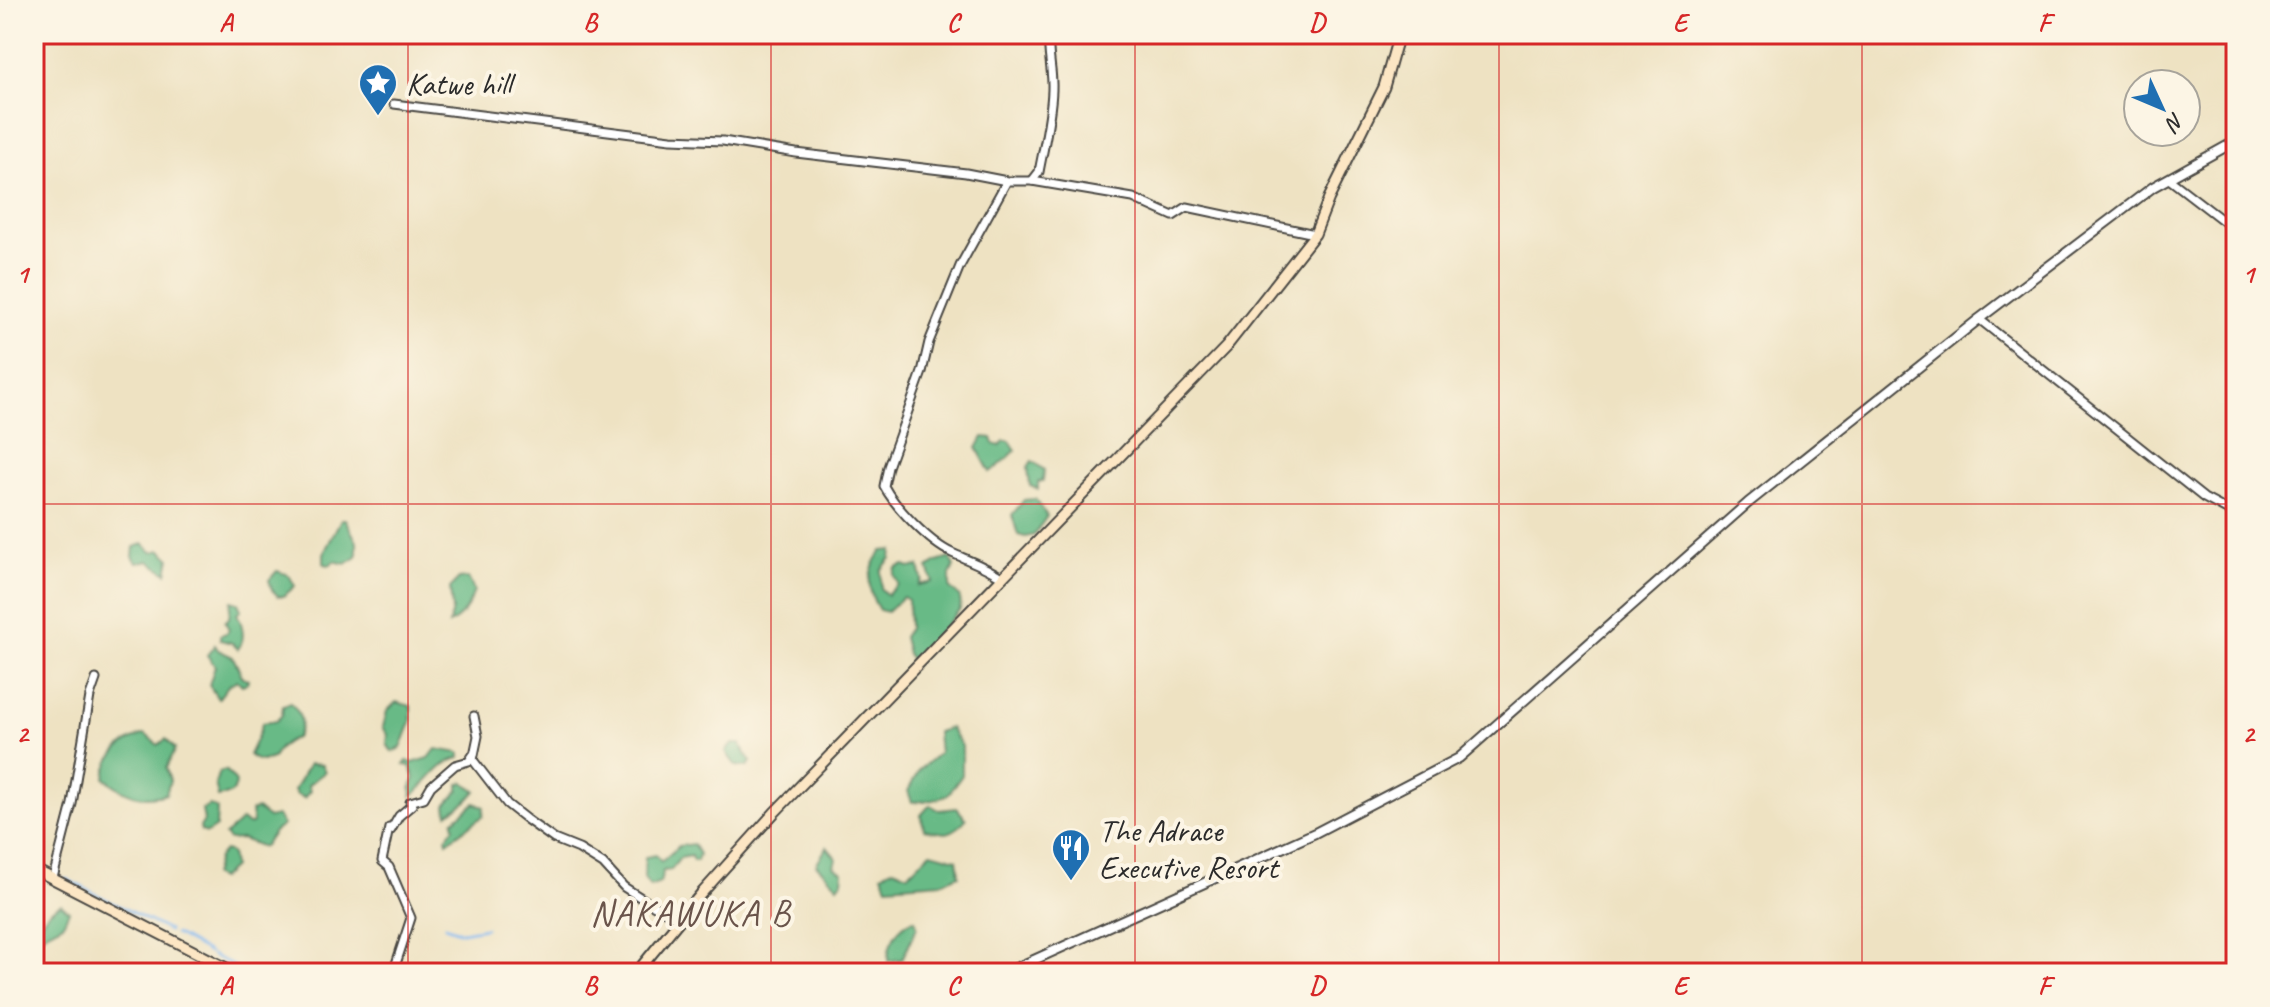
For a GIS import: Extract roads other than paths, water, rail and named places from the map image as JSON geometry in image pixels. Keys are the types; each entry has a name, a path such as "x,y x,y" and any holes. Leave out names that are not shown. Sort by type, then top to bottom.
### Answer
{"main road":[{"path":"636,973 774,813 1226,347 1315,234 1329,198 1384,87 1399,34"},
{"path":"34,869 236,973"}],"street":[{"path":"1032,181 1039,172 1052,94 1049,34"},
{"path":"394,104 671,139 723,141 1007,181 1032,181 1133,198 1173,216 1187,207 1315,234"},
{"path":"1005,973 1315,833 1459,758 1748,503 1979,319 2153,187 2236,141"},
{"path":"2169,179 2233,225 2236,234"},
{"path":"1003,578 989,568 937,545 910,519 884,486 929,342 960,266 1007,181"},
{"path":"1979,319 2204,498 2236,515"},
{"path":"53,878 72,804 96,679"},
{"path":"474,716 478,736 473,760 507,804 554,839 579,849 603,864 624,887 681,919"},
{"path":"393,973 411,918 389,867 382,861 389,828 391,830 399,816 412,805 410,802 424,798 431,786 447,771 469,761 475,752"}],"waterway":[{"path":"66,879 169,931"},
{"path":"445,926 462,932 485,928"},
{"path":"175,934 209,953"},
{"path":"212,955 248,973"}],"place":[{"name":"Katwe hill","path":"378,117"},
{"name":"The Adrace Executive Resort","path":"1071,882"}],"district":[{"name":"NAKAWUKA B","path":"691,912"}]}
